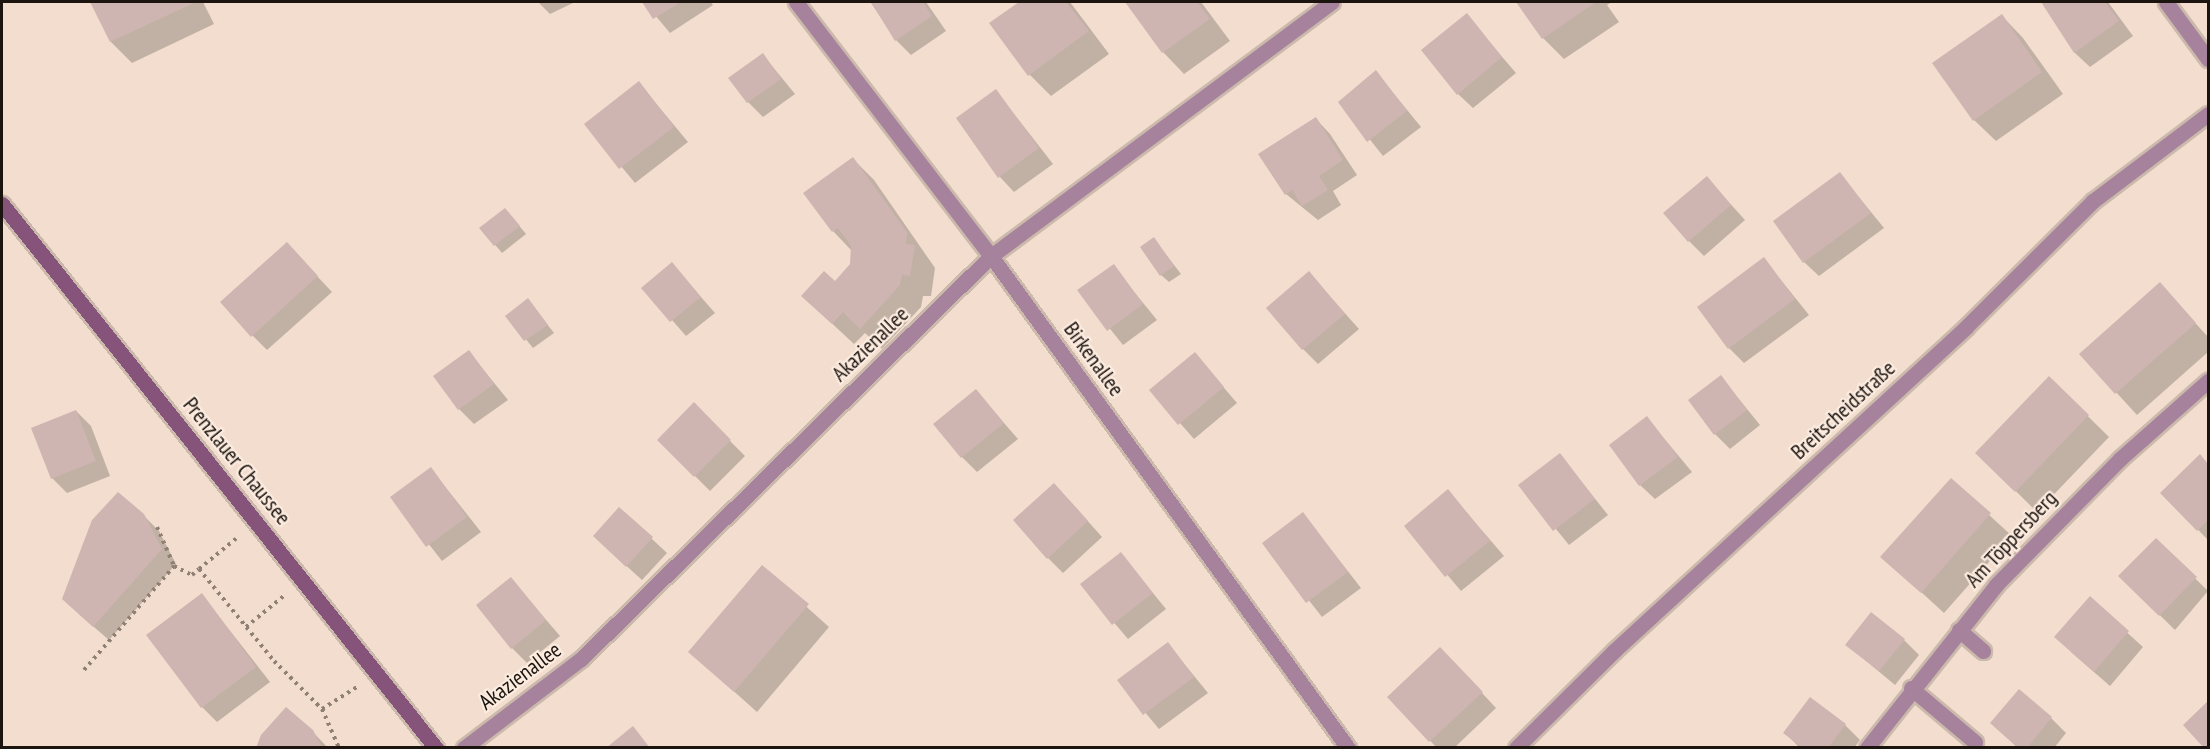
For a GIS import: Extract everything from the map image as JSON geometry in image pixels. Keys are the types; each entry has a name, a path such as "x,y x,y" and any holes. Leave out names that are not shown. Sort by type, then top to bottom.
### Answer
{"main road":[{"name":"Prenzlauer Chaussee","path":"2,204 436,747"}],"street":[{"name":"Birkenallee","path":"796,2 991,256 1348,747"},
{"name":"Akazienallee","path":"464,747 581,659 991,256 1332,2"},
{"path":"2166,2 2208,59"},
{"name":"Breitscheidstraße","path":"1516,747 1614,651 1966,327 2093,201 2208,114"},
{"name":"Am Töppersberg","path":"1867,747 1911,688 1959,630 2046,532 2120,459 2208,381"},
{"path":"1959,630 1983,651"},
{"path":"1911,688 1975,742"}],"path":[{"path":"158,527 174,566 192,575 256,521"},
{"path":"84,670 174,566"},
{"path":"200,569 246,627 322,709 339,747"},
{"path":"246,627 304,580"},
{"path":"322,709 377,672"}],"building":[{"path":"90,2 196,2 110,42"},
{"path":"642,2 681,2 653,19"},
{"path":"871,2 923,2 932,16 895,41"},
{"path":"1019,2 1066,2 1089,31 1028,76 989,23"},
{"path":"1125,2 1197,2 1210,19 1162,53"},
{"path":"1516,2 1596,2 1542,39"},
{"path":"2041,2 2105,2 2119,21 2074,53"},
{"path":"1467,13 1502,57 1457,95 1421,50"},
{"path":"2002,14 2042,72 1973,121 1932,63"},
{"path":"763,53 781,79 747,103 728,78"},
{"path":"1376,70 1407,111 1367,142 1338,102"},
{"path":"639,81 674,127 619,169 584,124"},
{"path":"996,89 1039,148 998,178 956,118"},
{"path":"1316,117 1343,160 1319,176 1328,190 1302,206 1292,190 1285,195 1258,154"},
{"path":"853,157 907,232 906,244 915,245 910,276 902,275 900,285 860,329 843,312 832,324 801,296 824,271 835,281 850,264 851,246 838,228 832,232 803,193"},
{"path":"1840,172 1871,213 1803,263 1773,221"},
{"path":"1707,176 1731,205 1688,242 1663,213"},
{"path":"505,208 520,226 494,246 479,228"},
{"path":"1154,237 1174,266 1160,276 1140,247"},
{"path":"287,242 318,276 251,337 220,302"},
{"path":"1764,257 1795,299 1728,349 1697,307"},
{"path":"672,262 701,297 670,322 641,288"},
{"path":"1114,264 1143,304 1107,331 1077,290"},
{"path":"1309,271 1345,314 1302,350 1266,308"},
{"path":"2160,282 2196,323 2115,394 2079,354"},
{"path":"528,298 548,325 524,341 505,316"},
{"path":"469,350 494,384 458,410 433,376"},
{"path":"1195,352 1224,387 1178,425 1149,390"},
{"path":"1721,375 1747,410 1714,435 1688,400"},
{"path":"2049,376 2089,415 2015,492 1975,453"},
{"path":"976,389 1004,423 961,458 933,424"},
{"path":"694,402 731,440 694,477 657,440"},
{"path":"76,410 96,461 51,479 31,428"},
{"path":"1647,416 1678,457 1639,486 1609,445"},
{"path":"1560,453 1595,499 1553,531 1518,485"},
{"path":"2200,454 2208,464 2208,520 2197,531 2160,493"},
{"path":"431,467 467,517 426,547 390,497"},
{"path":"1951,478 1991,513 1921,593 1880,557"},
{"path":"1054,483 1088,521 1047,559 1013,520"},
{"path":"1448,489 1490,541 1445,577 1404,526"},
{"path":"118,492 144,514 162,549 93,627 62,599 92,520"},
{"path":"619,507 653,537 626,567 593,536"},
{"path":"1303,512 1348,572 1306,603 1262,543"},
{"path":"2156,538 2197,577 2159,616 2118,576"},
{"path":"1121,552 1153,593 1112,625 1080,584"},
{"path":"762,565 809,604 734,692 688,652"},
{"path":"511,577 546,620 511,649 476,605"},
{"path":"202,593 256,667 201,708 146,635"},
{"path":"2090,596 2129,631 2094,672 2054,637"},
{"path":"1871,612 1905,639 1879,671 1845,645"},
{"path":"1168,642 1194,677 1143,715 1117,680"},
{"path":"1440,647 1483,692 1429,742 1387,697"},
{"path":"2019,689 2052,717 2027,748 2018,748 1990,723"},
{"path":"1810,697 1846,724 1828,748 1803,748 1783,733"},
{"path":"2208,701 2208,748 2204,748 2183,725"},
{"path":"286,707 313,730 322,748 256,748 261,735"},
{"path":"633,726 650,748 606,748"}]}
